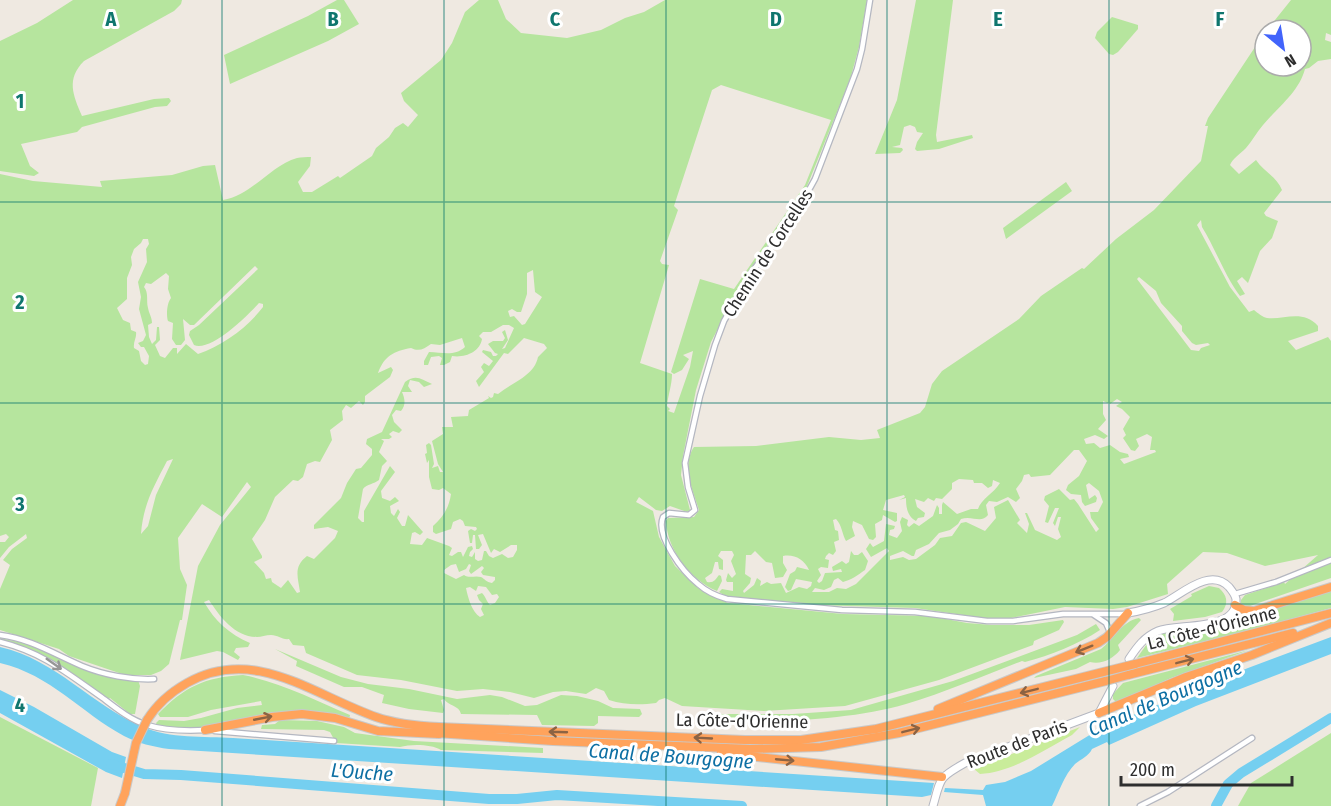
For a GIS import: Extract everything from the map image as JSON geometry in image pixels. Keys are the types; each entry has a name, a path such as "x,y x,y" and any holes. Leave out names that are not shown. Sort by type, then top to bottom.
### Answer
{"highway":[{"path":"1235,604 1244,610 1254,611 1331,587"},
{"path":"901,723 1098,644 1128,613"},
{"name":"La Côte-d'Orienne","path":"122,806 137,739 147,720 165,698 198,676 230,668 251,669 286,679 378,718 403,724 439,728 782,740 849,734 901,723 1111,670 1132,662 1331,613"},
{"path":"1099,713 1186,677 1252,655 1331,623"},
{"name":"La Côte-d'Orienne","path":"186,684 219,674 257,675 283,683 379,723 407,730 664,746 784,749 854,742 1110,683 1128,675 1331,623"},
{"path":"205,730 272,717 302,714 327,717 378,731 455,734"},
{"path":"664,746 941,780"}],"main road":[{"path":"1128,613 1163,603 1208,580 1224,582 1235,594 1235,604 1230,615 1219,621 1171,627 1152,634 1139,645 1132,662"},
{"path":"1099,713 1110,683"},
{"name":"Route de Paris","path":"941,780 964,763 1099,713"},
{"path":"933,806 941,780"}],"street":[{"name":"Chemin de Corcelles","path":"870,0 857,69 815,179 794,217 751,273 724,321 700,396 686,463 688,487 694,510 689,515 669,513 663,517 661,527 664,538 683,569 699,585 713,595 727,599 822,609 915,612 987,621 1013,621 1063,614 1092,614"},
{"path":"1235,594 1275,582 1331,560"},
{"path":"1092,614 1128,613"},
{"path":"1092,614 1106,623 1110,633"},
{"path":"0,635 22,639 46,648 98,672 154,679"},
{"path":"0,642 44,657 120,711 146,725 177,730 205,730 334,741"},
{"path":"1140,806 1168,792 1252,738"}],"green space":[{"path":"73,0 182,0 174,11 84,61 78,68 73,81 74,94 82,116 154,99 169,98 171,101 167,106 155,107 82,127 77,132 21,144 30,166 39,173 34,176 0,171 0,41 37,23"},
{"path":"337,0 344,0 359,24 328,41 230,84 224,55"},
{"path":"479,0 498,0 506,19 521,33 567,38 601,30 625,18 644,12 665,0 867,0 859,47 850,80 803,196 744,278 711,342 696,390 683,456 681,475 690,510 687,512 670,506 662,511 656,510 639,497 636,502 653,511 659,537 675,566 698,588 728,603 843,614 930,616 992,625 1029,625 1063,620 1059,630 1034,641 1033,645 939,680 845,706 764,711 682,706 665,698 656,703 627,704 609,700 604,691 596,688 586,694 553,692 534,698 483,689 457,691 401,680 357,675 306,653 304,646 293,645 289,639 273,635 257,637 242,634 223,619 209,600 204,602 218,621 229,631 250,643 248,647 236,648 234,652 240,657 238,660 217,651 180,660 198,566 220,525 251,487 247,482 222,517 202,504 178,538 180,569 187,585 182,620 180,620 169,664 161,671 151,675 125,675 69,656 59,649 0,630 0,589 10,565 3,560 12,549 27,538 26,534 9,547 0,558 0,542 5,542 9,537 6,534 0,536 0,174 33,181 102,187 100,181 172,175 215,165 223,200 243,193 287,162 311,157 310,166 298,182 303,192 312,192 338,176 340,178 372,156 376,148 389,137 395,128 403,123 408,127 418,115 404,101 401,93 441,60 452,43 465,12","holes":["721,85 831,120 805,185 734,289 700,279 671,372 674,374 682,370 689,359 683,355 693,351 690,367 674,413 668,411 670,409 667,406 672,374 640,363 669,265 662,264 660,261 678,210 674,206 712,90","143,239 148,239 147,262 138,282 141,297 139,309 146,335 143,341 138,343 144,347 149,356 148,364 145,365 141,361 139,351 134,348 136,332 131,330 130,323 123,320 117,308 127,299 127,278 132,265 131,257 134,249","255,266 258,269 190,331 189,335 194,345 201,346 210,343 228,332 259,303 263,304 263,307 234,335 198,354 186,344 177,354 177,348 173,348 165,358 160,356 155,345 160,340 159,327 157,327 156,340 152,344 149,337 148,325 152,323 152,319 147,305 144,287 146,283 151,284 166,273 169,276 168,289 171,298 167,316 168,321 173,323 172,339 176,345 181,345 185,340 183,319 190,325 194,325","533,270 535,292 542,297 525,324 522,325 514,316 510,317 508,311 512,309 521,312 527,294 527,273","503,325 514,328 505,348 502,349 508,340 505,330 502,332 505,338 503,341 493,341 488,344 498,354 496,356 483,350 482,352 493,361 489,366 484,363 481,367 484,372 476,381 479,387 504,353 508,354 524,338 544,344 547,348 538,357 536,364 528,374 498,394 494,393 493,397 488,396 489,398 469,410 468,416 451,417 453,427 442,427 443,434 432,441 438,464 443,472 440,472 438,466 432,468 434,464 431,445 429,443 426,445 427,453 425,454 427,463 429,460 432,489 443,488 451,494 445,512 433,526 433,532 436,534 451,529 453,522 460,519 465,526 476,527 475,531 471,529 468,531 470,543 475,535 476,549 482,545 478,535 483,534 491,553 494,549 500,552 511,545 517,545 513,557 508,558 502,554 493,558 484,551 482,560 478,561 475,559 475,552 472,557 469,556 473,549 472,546 468,547 463,557 461,552 449,555 452,548 427,538 422,545 410,544 412,533 420,535 423,532 408,515 405,526 402,526 397,518 400,512 398,509 394,516 391,513 390,506 399,501 395,497 390,501 382,498 381,491 395,472 390,466 364,511 364,522 358,518 363,489 379,480 382,466 387,461 379,452 384,441 381,439 389,439 392,437 389,434 393,431 399,433 402,430 394,422 392,415 396,410 401,411 404,406 402,392 412,392 408,386 410,380 419,382 424,387 432,384 415,378 409,380 405,382 382,432 367,439 366,444 372,449 372,455 361,468 356,469 341,498 314,525 314,529 328,527 338,531 335,538 314,559 307,556 300,564 298,568 300,592 297,593 288,580 281,588 272,582 271,578 266,579 264,573 254,562 262,556 252,539 265,520 275,497 293,480 298,481 303,477 307,464 320,462 332,440 330,430 343,420 342,411 346,405 351,408 359,401 363,405 365,396 390,377 393,370 391,367 378,373 387,358 405,349 417,350 431,344 440,345 462,338 465,347 461,350 448,353 429,352 424,361 424,365 428,365 431,357 439,356 442,358 440,365 444,365 450,362 452,356 467,355 475,351 481,344 482,339 479,336 483,332 491,332","173,459 156,495 148,526 141,534 147,505 167,461","456,564 459,572 466,569 469,564 471,574 482,566 483,575 495,577 495,580 492,583 481,577 464,575 456,579 444,573 444,570","478,586 486,587 492,595 497,594 499,597 495,603 490,605 482,593 477,595 483,604 481,609 484,615 480,617 469,600 466,588 470,587 476,591"]},
{"path":"916,0 953,0 937,142 972,135 973,138 939,149 917,151 915,149 917,142 923,133 917,132 915,127 910,125 904,127 900,145 892,147 902,148 900,153 875,154 897,100"},
{"path":"1291,0 1331,0 1331,35 1326,33 1325,40 1331,42 1331,59 1318,61 1313,65 1313,18 1277,18"},
{"path":"1112,17 1138,25 1138,29 1113,55 1109,54 1095,38 1097,32"},
{"path":"1253,50 1253,78 1302,78 1293,92 1230,165 1239,174 1256,160 1282,190 1264,213 1278,221 1272,238 1260,251 1248,283 1242,277 1237,281 1245,294 1240,296 1230,280 1202,227 1201,220 1197,225 1230,287 1249,312 1254,310 1267,318 1293,316 1312,321 1318,326 1318,331 1288,341 1296,350 1328,337 1331,341 1331,578 1247,607 1241,604 1245,595 1284,582 1285,584 1318,555 1265,566 1227,553 1203,552 1167,584 1168,594 1127,607 1113,609 1065,607 1011,618 983,618 915,608 814,605 727,597 719,592 722,589 733,591 733,582 726,580 728,573 732,578 736,574 731,561 734,555 732,551 721,551 718,556 723,560 723,570 719,569 718,562 715,562 712,573 705,578 707,582 711,582 719,575 721,576 722,581 717,591 689,571 675,553 667,532 666,521 668,518 694,517 699,510 688,470 690,454 694,447 756,446 829,437 861,440 880,438 877,430 920,413 925,407 932,384 942,371 1019,319 1041,296 1082,268 1084,269 1116,239 1154,210 1201,161 1208,118","holes":["1139,277 1156,291 1161,303 1182,326 1182,331 1192,343 1210,345 1199,351 1191,350 1137,279","1117,399 1122,402 1116,406 1130,417 1123,429 1126,435 1123,438 1131,450 1135,451 1139,446 1136,439 1147,434 1152,437 1150,450 1156,452 1124,464 1120,459 1129,457 1128,454 1110,445 1100,448 1094,443 1086,444 1084,439 1095,435 1104,439 1108,436 1098,429 1106,420 1103,414 1103,401 1110,404","1074,450 1079,450 1087,461 1079,476 1068,485 1066,490 1071,494 1081,495 1085,506 1096,502 1097,498 1095,495 1089,499 1086,485 1089,483 1099,491 1103,502 1098,512 1090,512 1091,518 1099,529 1096,532 1074,499 1070,500 1059,489 1045,496 1044,500 1049,506 1045,522 1048,523 1055,508 1059,508 1053,523 1055,526 1058,517 1061,517 1058,529 1061,537 1057,540 1035,530 1025,513 1029,524 1027,533 1017,523 1020,520 1008,500 994,507 996,518 985,531 966,522 961,523 952,536 940,538 935,545 916,559 909,560 903,557 890,560 890,556 903,551 914,556 916,550 929,544 939,533 950,530 961,519 985,518 988,515 986,505 989,501 997,502 1008,497 1016,502 1020,498 1016,489 1024,475 1029,474 1031,477 1050,475","959,479 973,480 974,483 982,483 988,488 992,486 993,480 1000,483 978,509 957,514 943,502 942,514 939,514 937,505 933,516 919,526 914,523 909,527 908,520 902,517 900,522 902,531 897,538 889,535 890,530 895,526 886,524 884,541 873,547 870,543 866,549 871,557 887,548 889,551 856,584 846,589 812,592 815,588 824,590 831,587 834,580 838,578 843,582 854,577 865,570 868,561 862,552 854,555 851,551 849,562 846,564 842,561 832,567 833,571 841,569 842,572 825,573 822,581 819,583 817,581 821,575 818,569 828,568 829,560 825,559 826,556 829,553 833,555 836,551 834,542 839,540 833,520 838,521 846,541 855,536 853,521 862,525 869,539 873,540 876,537 875,524 882,520 883,515 897,521 897,513 883,510 886,500 904,495 905,497 899,500 906,498 909,514 916,521 924,517 925,513 917,507 915,499 924,502 928,498 934,501 936,498 942,499 952,489 952,483","755,551 766,562 772,563 775,578 783,577 787,570 783,563 783,556 798,558 809,570 797,567 790,574 785,587 788,591 791,590 796,579 812,582 811,586 807,589 799,587 786,593 781,583 767,582 760,586 761,581 757,578 754,585 744,593 751,578 745,574 746,555 751,555"]},
{"path":"1066,182 1072,191 1006,239 1003,228"},
{"path":"1209,586 1219,588 1224,593 1226,605 1222,612 1205,617 1173,621 1174,614 1170,609 1192,596 1191,594"},
{"path":"1331,590 1331,608 1137,658 1149,641 1160,634 1215,629"},
{"path":"1139,618 1141,620 1118,645 1120,650 1110,659 1098,663 1090,662 1076,669 1034,678 1101,649 1123,626"},
{"path":"1096,624 1100,630 1064,649 1022,661 950,689 883,710 781,721 706,720 702,716 704,714 793,714 851,710 953,681 1077,635"},
{"path":"0,638 33,645 97,674 138,680 140,686 135,714 130,714 110,698 108,700 44,657 0,640"},
{"path":"275,649 341,677 368,684 409,689 457,699 490,695 525,706 537,705 561,695 577,696 598,701 613,708 640,709 642,714 639,717 598,716 598,723 594,726 542,725 537,715 461,714 444,699 441,700 443,713 409,709 382,703 384,695 362,687 344,687 296,666 297,661"},
{"path":"1249,650 1171,678 1117,703 1113,699 1113,694 1123,683"},
{"path":"243,675 270,682 311,698 350,715 349,720 323,713 297,711 203,728 157,725 159,720 184,721 237,708 262,705 261,701 211,710 188,717 160,717 158,714 186,690 196,685 217,678"},
{"path":"0,717 98,768 91,806 0,806"},
{"path":"280,720 317,721 344,727 355,733 414,741 543,748 543,753 441,750 421,745 400,747 336,743 330,732 324,730 261,729 262,725 275,724"},
{"path":"1080,727 1072,735 1016,765 980,774 974,769"},
{"path":"1331,733 1331,806 1238,806 1251,783"}],"water":[{"path":"1331,637 1331,654 1196,706 1109,745 1107,742 1092,749 1087,756 1071,768 1052,806 986,806 983,795 944,792 945,788 983,790 986,785 1005,782 1031,771 1101,728"},
{"path":"0,647 39,662 124,718 164,734 934,783 931,795 922,797 169,749 140,743 124,736 35,676 0,663"},
{"path":"0,690 112,752 126,757 122,778 106,772 0,713"}],"waterway":[{"name":"L'Ouche","path":"1216,806 1228,784 1241,773 1331,718"},
{"name":"L'Ouche","path":"111,764 144,774 489,799 557,795 742,806"}],"water label":[{"name":"Canal de Bourgogne","path":"1165,698"},
{"name":"Canal de Bourgogne","path":"671,756"}]}
